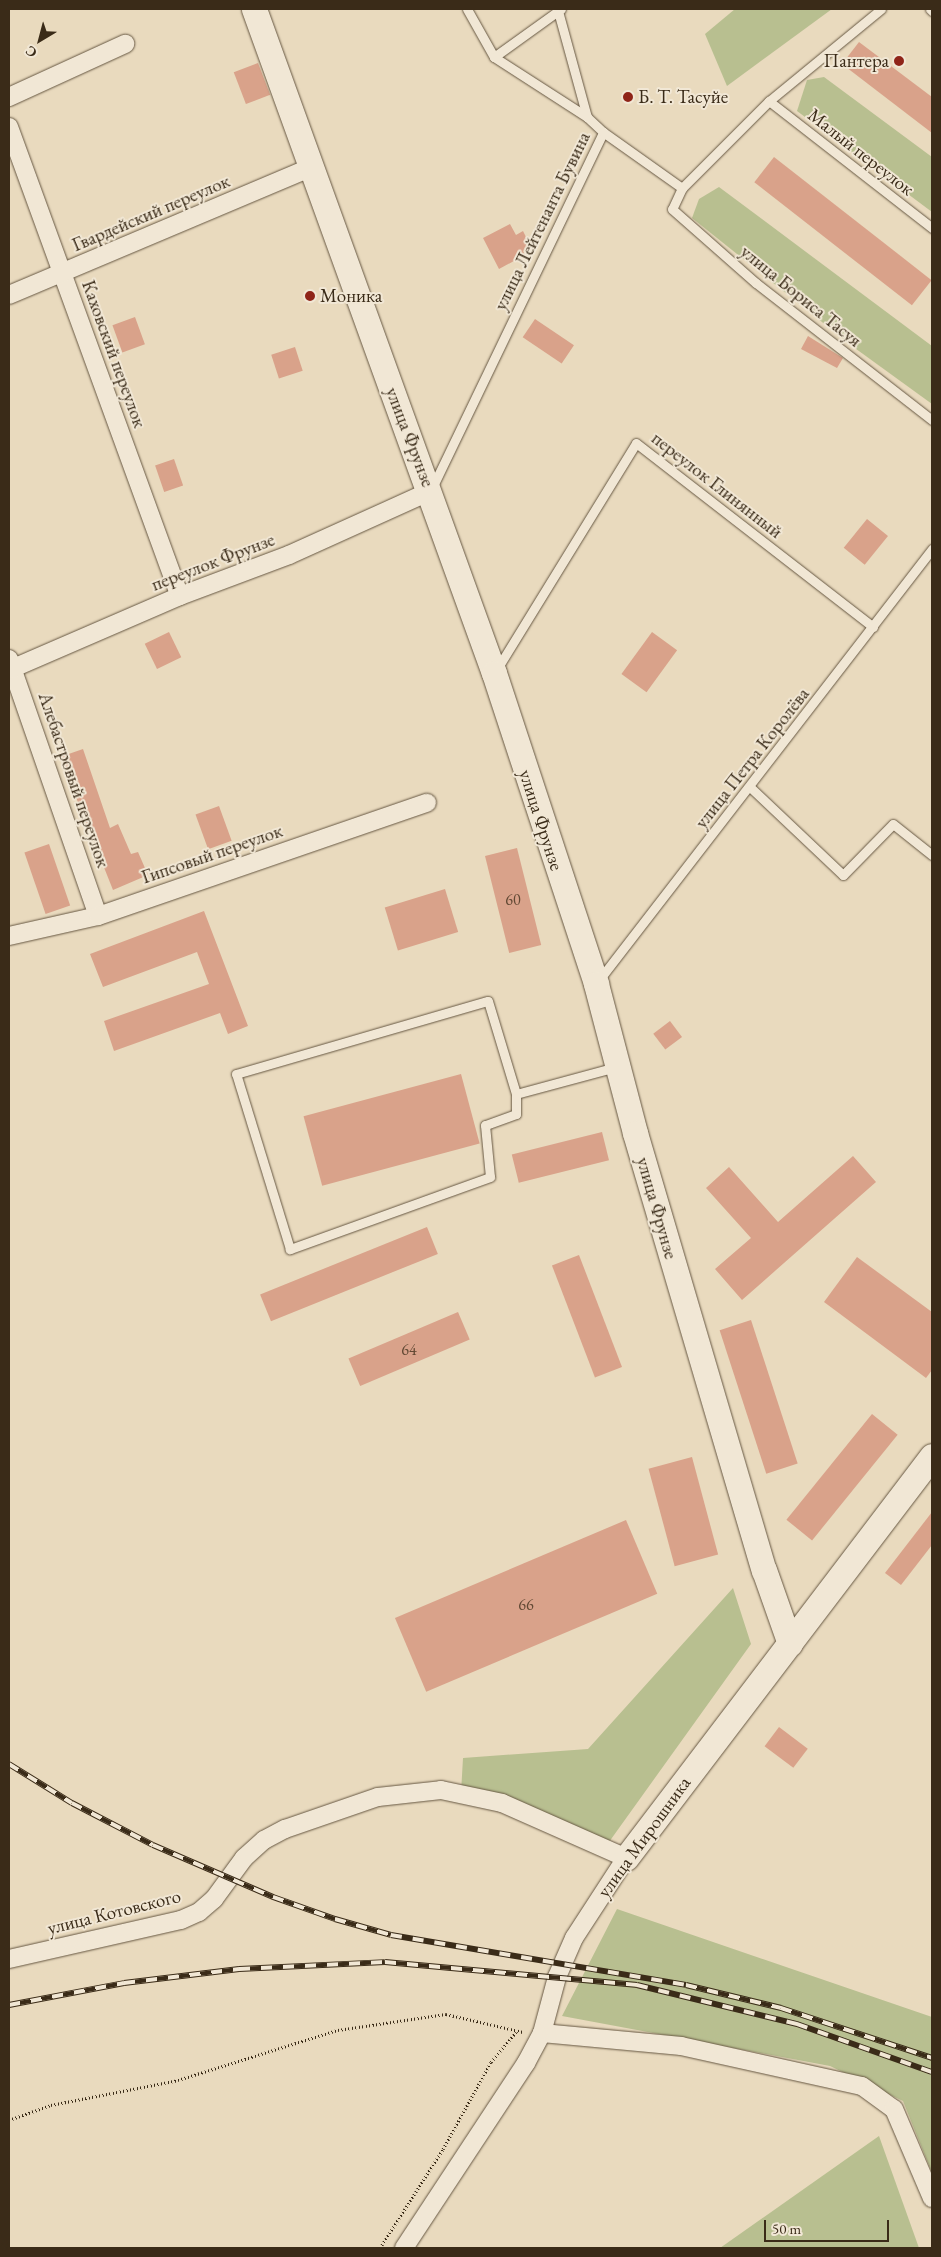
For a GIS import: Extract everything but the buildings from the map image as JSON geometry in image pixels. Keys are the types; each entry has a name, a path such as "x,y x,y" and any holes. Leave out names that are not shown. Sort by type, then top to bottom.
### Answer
{"main road":[{"name":"улица Фрунзе","path":"254,9 309,168 431,491 494,673 596,984 616,1067 764,1570 790,1644"},
{"name":"улица Мирошника","path":"626,1858 932,1456"}],"street":[{"path":"9,97 125,44"},
{"name":"Каховский переулок","path":"9,127 180,596"},
{"name":"Гвардейский переулок","path":"9,295 63,274 309,168"},
{"name":"переулок Фрунзе","path":"10,666 180,596 289,555 431,491"},
{"name":"Алебастровый переулок","path":"10,666 98,916"},
{"name":"Гипсовый переулок","path":"9,936 98,916 427,803"},
{"name":"улица Котовского","path":"9,1959 181,1920 198,1912 214,1899 244,1858 264,1840 285,1829 378,1797 441,1790 502,1804 626,1858"},
{"name":"улица Мирошника","path":"404,2248 526,2063 542,2033 557,1977 574,1938 626,1858"},
{"path":"542,2033 682,2046 862,2086 894,2109 932,2198"}],"lane":[{"path":"467,9 494,57 587,116 603,132"},
{"path":"682,188 769,101 881,9"},
{"path":"494,57 560,10 587,116"},
{"name":"Малый переулок","path":"769,101 932,228"},
{"name":"улица Лейтенанта Бувина","path":"431,491 603,132 682,188"},
{"name":"улица Бориса Тасуя","path":"682,188 672,209 756,284 932,420"},
{"name":"переулок Глинянный","path":"494,673 636,443 873,627"},
{"name":"улица Петра Королёва","path":"596,984 932,549"},
{"path":"750,787 843,875 892,824 932,855"},
{"path":"488,1001 516,1094 516,1114 485,1125 490,1177 290,1249 236,1074 488,1001"},
{"path":"516,1094 616,1067"}],"path":[{"path":"9,2120 51,2105 178,2080 338,2030 446,2014 516,2032 542,2033"},
{"path":"380,2248 443,2149 491,2062 516,2032"}],"green space":[{"path":"735,9 832,9 727,86 705,34"},
{"path":"824,77 932,157 932,212 797,111 807,80"},
{"path":"719,187 932,346 932,404 852,346 692,218 699,199"},
{"path":"733,1588 751,1644 604,1849 461,1793 463,1758 588,1749"},
{"path":"617,1909 932,2017 932,2173 903,2101 830,2066 562,2016"},
{"path":"879,2136 919,2248 720,2248"}],"railway":[{"path":"9,1764 72,1803 153,1845 273,1897 335,1919 391,1935 686,1985 781,2008 932,2058"},
{"path":"9,2005 124,1983 239,1969 385,1962 637,1985 797,2024 932,2072"}],"place":[{"name":"Пантера","path":"899,61"},
{"name":"Б. Т. Тасуйе","path":"628,97"},
{"name":"Моника","path":"310,296"}]}
